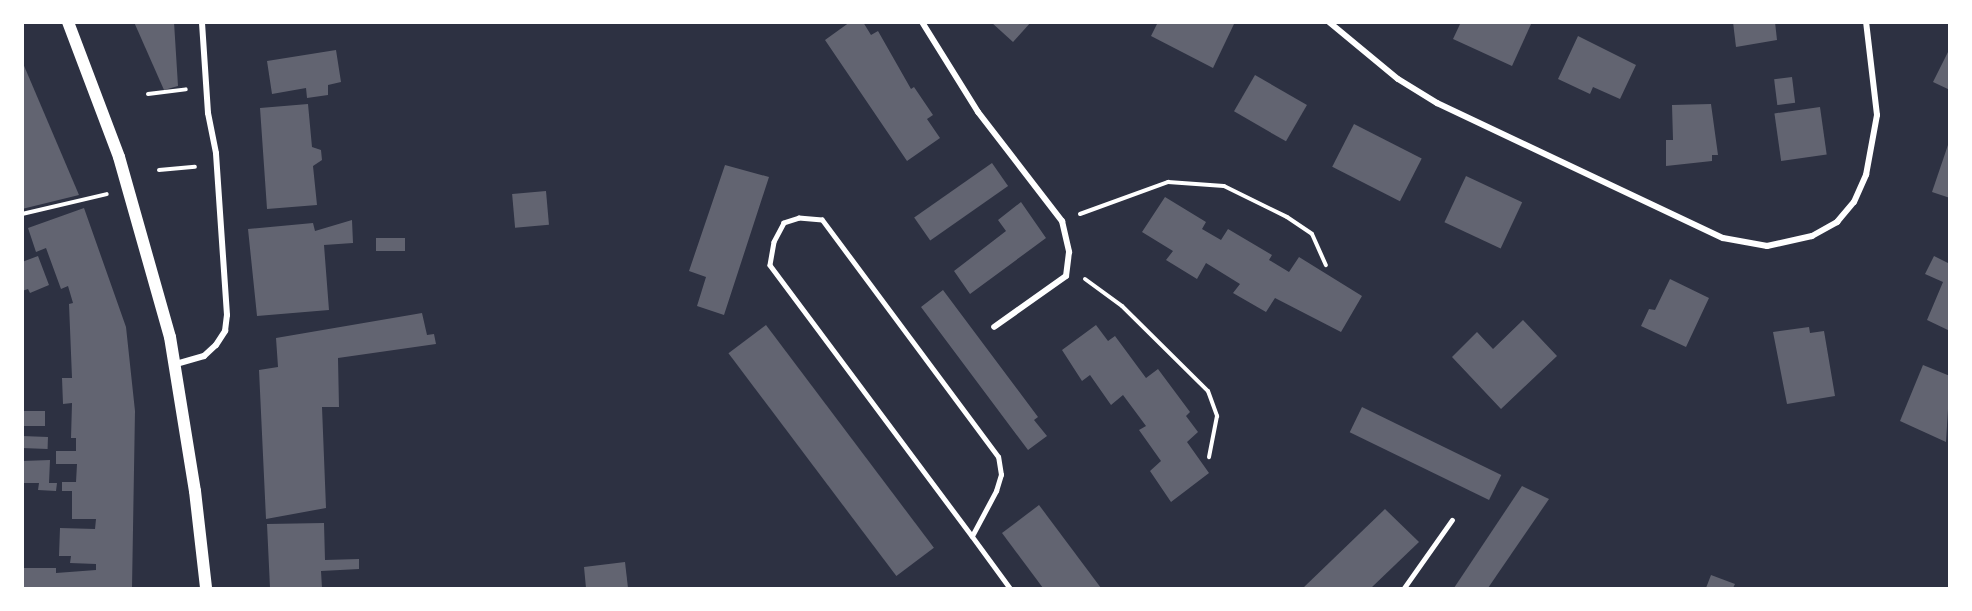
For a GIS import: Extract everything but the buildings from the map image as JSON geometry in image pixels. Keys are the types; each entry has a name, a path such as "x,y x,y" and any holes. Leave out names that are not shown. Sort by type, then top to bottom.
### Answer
{"main road":[{"path":"68,22 128,189 176,363 206,588"}],"street":[{"path":"176,363 204,356 216,345 225,331 227,315 216,153 208,113 202,22"},
{"path":"922,22 978,112 1062,221 1069,252 1066,276 994,327"},
{"path":"1329,22 1398,80 1437,103 1723,238 1767,246 1812,236 1837,222 1854,202 1866,175 1877,115 1866,22"}],"lane":[{"path":"972,536 999,483 998,457 822,219 799,218 784,223 774,242 770,266 972,536 1011,588"},
{"path":"1404,588 1452,520"}],"path":[{"path":"148,94 186,89"},
{"path":"159,170 195,167"},
{"path":"1062,221 1150,186 1176,181 1205,182 1245,194 1312,234 1326,266"},
{"path":"22,214 128,189"},
{"path":"1066,276 1089,280 1104,291 1208,391 1217,416 1209,457"}]}
